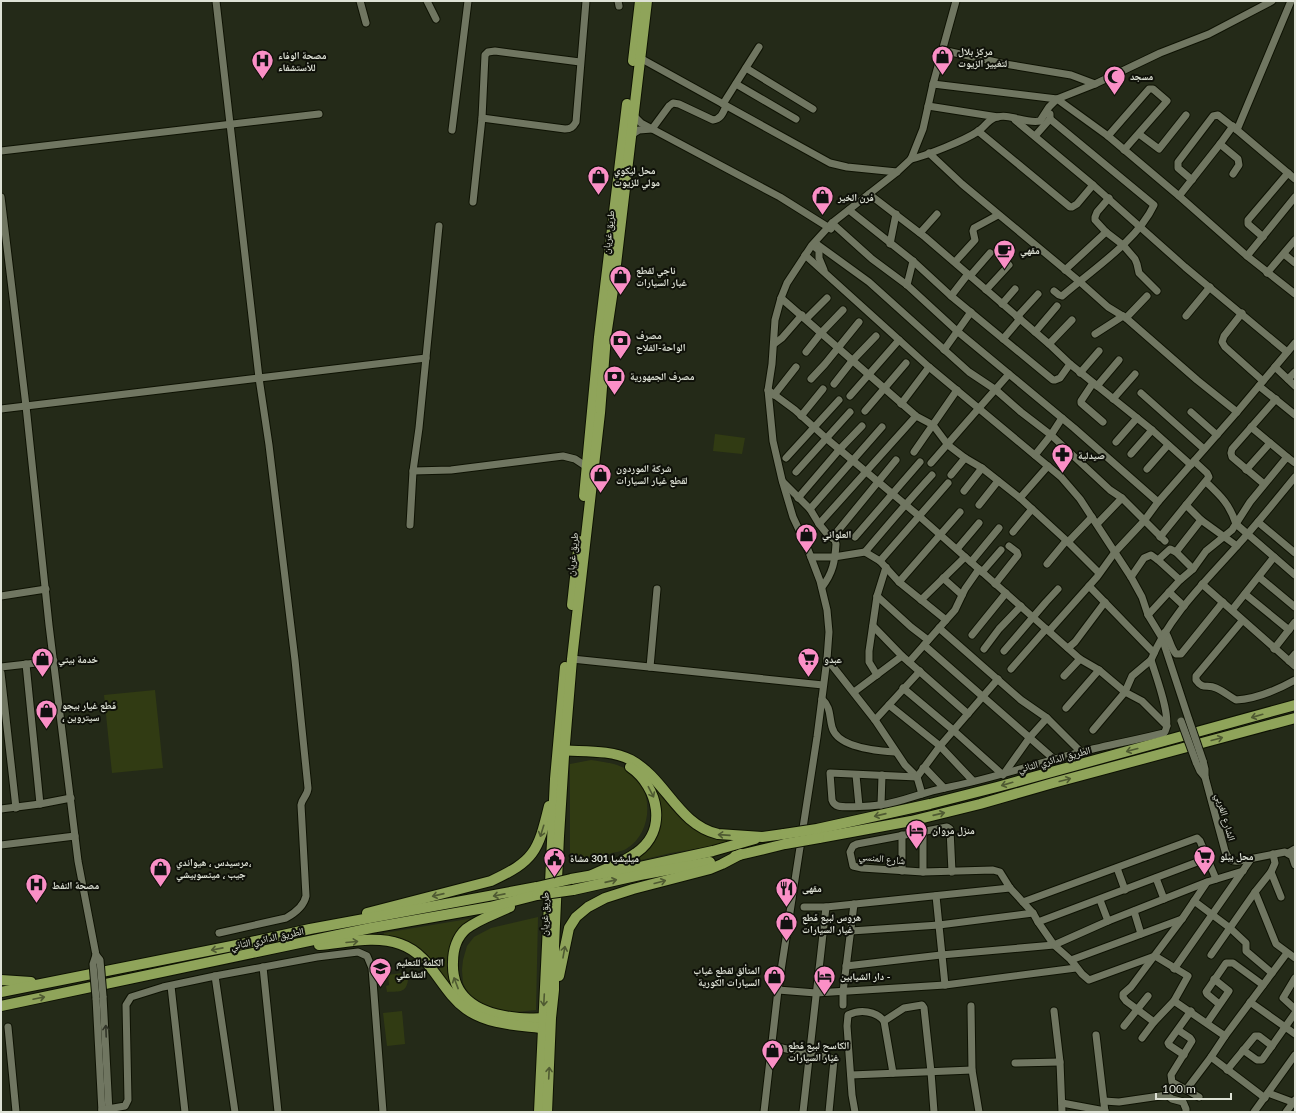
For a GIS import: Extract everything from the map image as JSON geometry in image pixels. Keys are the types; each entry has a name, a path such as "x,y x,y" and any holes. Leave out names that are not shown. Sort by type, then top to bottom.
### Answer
{"highway":[{"name":"طريق غريان","path":"547,1112 547,1023 555,779 561,753 572,659 590,469 599,337 640,1"},
{"name":"طريق غريان","path":"538,1112 547,1023 554,990 554,946 561,753 590,469 647,1"},
{"name":"الطريق الدائري الثاني","path":"818,833 997,787 1295,705"},
{"path":"534,893 573,890 640,875 706,863 741,854 785,839 818,833 911,821 980,804 1295,718"},
{"path":"561,753 602,752 617,755 630,760 655,780 688,819 699,827 718,834 785,839"},
{"path":"561,753 591,755 622,762 637,772 645,781 654,797 656,824 646,845 637,853 592,875"},
{"path":"310,929 410,901 491,881 520,866 531,856 540,839 555,779"},
{"path":"547,1023 496,1015 481,1010 465,998 459,989 453,973 453,955 458,939 465,930 534,893 571,879 640,867 713,851 762,837"},
{"path":"554,990 569,928 576,917 588,907 605,898 633,889 710,869 741,854"},
{"name":"الطريق الدائري الثاني","path":"1,992 310,929 534,893"},
{"name":"الطريق الدائري الثاني","path":"1,1006 379,927 490,907 534,893"},
{"path":"285,947 371,940 384,940 398,943 419,953 457,1001 481,1017 497,1022 547,1023"},
{"path":"1,980 47,982"}],"street":[{"path":"216,1 294,652 308,788 308,792 302,800 301,805 306,896 305,902 300,908 286,918 219,933"},
{"path":"360,1 366,23"},
{"path":"418,1 427,1 436,19"},
{"path":"452,130 468,1"},
{"path":"482,118 570,129 574,126 576,122 586,1"},
{"path":"807,256 831,226 911,159 923,129 933,84 956,1"},
{"path":"928,106 998,117 1006,116 1033,122 1040,121 1057,99 1095,84 1160,53 1209,34 1272,1"},
{"path":"1179,196 1220,144 1235,128 1292,1"},
{"path":"631,135 639,130 652,129 670,104 673,103 679,104 713,120 721,117 724,105 759,46"},
{"path":"942,50 1005,64 1071,75 1095,84"},
{"path":"473,202 482,118 485,55 488,52 495,51 580,62"},
{"path":"640,58 830,163 842,167 897,172"},
{"path":"746,68 813,109"},
{"path":"736,84 796,119"},
{"path":"933,84 1057,99 1108,136 1267,273 1295,294"},
{"path":"1108,136 1149,88 1152,88 1167,101 1124,150"},
{"path":"1047,110 1050,114 1050,119 1154,205 1140,227 1080,282 1062,296 1054,291"},
{"path":"1,151 319,114"},
{"path":"633,115 637,120 652,129 831,226 907,285 957,331 1062,418 1158,502"},
{"path":"1139,134 1159,149 1186,115"},
{"path":"1192,180 1178,168 1177,164 1215,115 1220,116 1295,179"},
{"path":"911,159 919,158 953,144 978,131 986,123 998,117"},
{"path":"1012,117 1109,198 1140,227 1287,352"},
{"path":"1035,136 1050,119"},
{"path":"978,131 1070,207 1077,204 1093,185"},
{"path":"1220,144 1238,159 1239,165 1233,174"},
{"path":"929,153 998,215 1080,282 1108,307 1125,317 1197,380 1237,412"},
{"path":"1263,237 1248,224 1248,220 1288,173"},
{"path":"817,246 869,282 969,372 996,390 1051,435 1110,490 1122,498 1144,522 1163,539 1186,505 1209,479 1209,475 1168,445 1152,430 1080,373 955,262 869,194"},
{"path":"1,197 78,862 96,955 100,960 100,997 105,1111 125,1106 128,1100 126,1017 127,1001 131,996 215,976 337,954 358,952 367,956 373,974 384,1112"},
{"path":"1109,198 1097,212 1095,218 1106,232 1122,245 1137,264 1139,274 1157,291"},
{"path":"1247,256 1294,201"},
{"path":"849,210 1053,380 1060,378 1070,364"},
{"path":"890,244 896,214"},
{"path":"920,233 937,214"},
{"path":"955,262 974,240 974,228 998,215"},
{"path":"410,525 413,471 440,226"},
{"path":"764,1112 778,990 828,659 829,621 822,587 811,557 793,517 782,480 773,441 771,392 775,320 787,283 798,266 817,246 831,226"},
{"path":"1065,270 1106,232"},
{"path":"1267,273 1295,240"},
{"path":"817,246 822,266 828,275"},
{"path":"951,296 990,253"},
{"path":"1284,254 1295,263"},
{"path":"807,256 929,367 979,408 1019,444 1062,477 1075,492 1097,524 1131,577 1142,597 1148,615 1164,635 1169,638 1170,647 1176,654 1181,654 1223,602"},
{"path":"907,285 912,261"},
{"path":"986,290 1009,266"},
{"path":"1186,316 1210,287"},
{"path":"1002,304 1015,289"},
{"path":"1003,339 1038,294"},
{"path":"1095,334 1125,317 1148,296"},
{"path":"781,298 901,404 916,416 933,425 948,445 965,458 982,468 1020,498 1099,573"},
{"path":"774,344 827,298"},
{"path":"1035,332 1057,306"},
{"path":"806,352 821,333 843,310"},
{"path":"944,350 971,312"},
{"path":"1242,313 1224,336 1222,342 1225,347 1261,384 1295,415"},
{"path":"1049,344 1072,320"},
{"path":"811,379 859,322"},
{"path":"834,384 852,361 876,336"},
{"path":"850,396 899,340"},
{"path":"1011,670 1097,577 1115,552 1144,522 1158,502 1295,343"},
{"path":"1080,373 1099,351"},
{"path":"1,409 426,358"},
{"path":"1103,422 1083,405 1081,401 1119,360"},
{"path":"865,410 906,363"},
{"path":"771,392 796,367"},
{"path":"901,404 929,367"},
{"path":"1275,367 1295,386"},
{"path":"1288,379 1295,372"},
{"path":"931,463 1009,374"},
{"path":"1113,399 1135,374"},
{"path":"801,416 823,389"},
{"path":"914,452 957,390"},
{"path":"771,392 919,516 1080,659 1099,670 1126,692 1142,702 1167,726"},
{"path":"1141,393 1204,449"},
{"path":"1264,484 1232,457 1231,453 1232,449 1276,399"},
{"path":"786,458 839,400"},
{"path":"796,472 850,412"},
{"path":"1191,412 1217,435"},
{"path":"819,524 916,416"},
{"path":"1035,455 1062,418"},
{"path":"1116,442 1137,418"},
{"path":"798,498 839,450 862,426"},
{"path":"810,509 882,427"},
{"path":"1251,427 1295,463"},
{"path":"1131,454 1152,430"},
{"path":"1246,470 1270,443"},
{"path":"1147,469 1168,445"},
{"path":"413,471 451,470 563,456 575,459 590,469"},
{"path":"1148,615 1180,580 1193,569 1206,551 1232,530 1246,508 1287,456"},
{"path":"951,475 965,458"},
{"path":"832,538 879,483 896,460"},
{"path":"854,537 920,462"},
{"path":"1020,498 1048,466"},
{"path":"964,491 982,468"},
{"path":"865,552 932,475"},
{"path":"1093,730 1126,692 1132,676 1150,660 1171,623 1184,606 1258,522 1295,477"},
{"path":"782,480 810,509 819,524 835,540 836,544 833,569 829,578 822,587"},
{"path":"979,505 998,481"},
{"path":"1206,482 1223,498 1232,512 1236,524 1295,575"},
{"path":"880,561 948,483"},
{"path":"1097,524 1122,498"},
{"path":"1186,505 1201,520 1237,546"},
{"path":"1013,532 1032,509"},
{"path":"899,582 960,512"},
{"path":"1047,564 1067,541 1092,517"},
{"path":"1176,552 1201,520"},
{"path":"1258,522 1295,553"},
{"path":"957,549 979,523"},
{"path":"921,600 943,578 968,559 999,528"},
{"path":"995,584 1018,556 1018,552 1009,546"},
{"path":"1158,560 1170,548 1193,569"},
{"path":"909,662 955,610 968,584 1001,550"},
{"path":"811,557 834,557 865,552 880,561 899,582 946,620"},
{"path":"1131,577 1144,558 1151,555 1180,580"},
{"path":"1232,610 1274,557"},
{"path":"877,675 871,668 869,659 877,596 886,567"},
{"path":"1258,577 1295,607"},
{"path":"943,578 962,595"},
{"path":"1202,584 1292,664 1295,654"},
{"path":"1089,586 1154,653"},
{"path":"1,596 46,589"},
{"path":"1004,651 1058,589"},
{"path":"650,667 657,590"},
{"path":"1169,592 1184,606"},
{"path":"972,635 1006,593"},
{"path":"1245,594 1289,630"},
{"path":"877,596 983,697 1055,760"},
{"path":"1068,648 1075,642 1105,602"},
{"path":"984,649 999,629 1020,606"},
{"path":"1242,621 1196,676 1196,680 1199,685 1215,687 1236,700 1253,698 1269,693 1295,680"},
{"path":"1274,649 1295,622"},
{"path":"873,626 902,656 968,714"},
{"path":"939,628 1021,700 1047,718 1081,752"},
{"name":"الشارع الغربي","path":"1164,635 1185,720 1200,762 1205,769 1204,776 1228,858 1235,861 1251,859 1288,852 1295,849"},
{"path":"854,692 902,656"},
{"path":"572,659 823,685"},
{"path":"828,659 875,720 905,765 917,777 922,794"},
{"path":"1064,676 1080,659"},
{"path":"917,777 830,773 833,804 840,806 881,805 944,788 1003,775 1081,752 1164,733 1167,726 1160,689 1150,660"},
{"path":"1,667 54,661"},
{"path":"26,664 40,804"},
{"path":"1066,708 1099,670"},
{"path":"875,720 920,671"},
{"path":"1,673 16,808"},
{"path":"917,777 953,730 998,679"},
{"path":"903,688 1003,775"},
{"path":"822,699 829,708 832,729 842,740 868,750 896,752"},
{"path":"889,705 940,746 973,781"},
{"path":"1003,775 1030,737 1047,718"},
{"path":"923,768 925,768 944,788"},
{"path":"856,775 859,806"},
{"path":"881,805 882,775"},
{"path":"1,809 16,808 71,798"},
{"name":"شارع المنسي","path":"952,872 949,828 947,827 857,844 850,852 854,867 924,872 952,872 996,871 1000,872 1010,888 1033,913 1054,945 1071,960 1076,968"},
{"path":"923,832 924,872"},
{"path":"902,835 902,871"},
{"path":"1,845 75,836"},
{"path":"1023,902 1197,838 1208,858 1216,879"},
{"path":"1288,852 1292,856 1295,865"},
{"path":"1210,955 1255,892 1272,872 1275,865 1273,854"},
{"path":"1038,922 1100,900 1208,858"},
{"path":"1174,969 1251,859"},
{"path":"1117,868 1125,890"},
{"path":"846,966 941,955 1054,945 1108,921 1207,882 1243,871"},
{"path":"1272,872 1281,897"},
{"path":"1156,878 1164,899"},
{"path":"1154,1022 1137,1010 1122,996 1131,987 1155,956 1207,882"},
{"path":"804,907 826,907 1010,888"},
{"path":"1255,892 1274,940 1279,947 1295,958"},
{"path":"936,896 945,985"},
{"path":"1100,900 1108,921"},
{"path":"1194,901 1230,928 1246,944 1246,951 1272,973"},
{"path":"843,1005 843,992 854,904"},
{"path":"803,1112 826,907"},
{"path":"1134,912 1141,934"},
{"path":"851,930 939,925 1033,913"},
{"path":"1071,960 1182,919"},
{"path":"1186,1090 1287,953"},
{"path":"778,990 816,994 945,985 1076,968 1089,980 1155,956"},
{"path":"1142,1038 1154,1022 1174,1001 1188,976 1174,969 1155,956"},
{"path":"1219,1004 1206,993 1225,964 1230,962 1263,985"},
{"path":"263,968 278,1112 273,1112"},
{"path":"215,976 235,1112"},
{"path":"1207,1023 1229,991 1214,980"},
{"path":"1294,983 1283,998 1295,1008"},
{"path":"171,986 185,1112"},
{"path":"1124,1026 1148,996"},
{"path":"1174,1001 1225,1036"},
{"path":"1250,1002 1295,1034"},
{"path":"884,1021 904,1008 910,1006 922,1006 924,1008 934,1112"},
{"path":"971,1006 972,1070 979,1112"},
{"path":"1054,1011 1060,1062 1062,1112"},
{"path":"855,1112 847,1026 848,1015 854,1012 867,1012 878,1016 884,1021 893,1073"},
{"path":"1184,1055 1168,1044 1191,1012"},
{"path":"1243,1050 1257,1060 1261,1060 1295,1013"},
{"path":"8,1027 16,1112"},
{"path":"1178,1030 1192,1040 1170,1077 1172,1082 1198,1097"},
{"path":"1062,1103 1105,1111 1096,1034"},
{"path":"1227,1070 1253,1037 1257,1035 1272,1046"},
{"path":"772,1046 834,1060 829,1112"},
{"path":"1254,1112 1295,1055"},
{"path":"1211,1057 1227,1070 1266,1096 1294,1101 1286,1112"},
{"path":"1015,1062 1060,1062"},
{"path":"851,1075 972,1070"},
{"path":"1104,1100 1119,1102 1167,1095 1172,1099 1183,1102 1186,1112"}],"green space":[{"path":"715,434 745,438 742,454 713,451"},
{"path":"155,690 163,768 112,773 104,695"},
{"path":"591,760 620,766 625,768 637,778 645,792 647,801 646,820 644,828 639,836 626,849 570,863 570,764"},
{"path":"647,777 681,816 745,839 671,853 624,864 657,829"},
{"path":"486,916 475,921 449,954 447,963 449,979 457,996 419,950 382,938 384,933"},
{"path":"538,917 536,1010 507,1013 488,1009 468,994 463,983 463,960 467,946 474,937 491,928"},
{"path":"402,973 408,980 405,988 401,991 387,992 386,986 389,985 388,975"},
{"path":"402,1011 405,1044 387,1046 383,1013"}],"place":[{"name":"مركز بلال لتغيير الزيوت","path":"942,76"},
{"name":"مصحة الوفاء للأستشفاء","path":"263,80"},
{"name":"مسجد","path":"1114,96"},
{"name":"محل ليكوي مولي للزيوت","path":"598,196"},
{"name":"فرن الخير","path":"823,216"},
{"name":"مقهي","path":"1004,270"},
{"name":"ناجي لقطع غيار السيارات","path":"620,296"},
{"name":"مصرف الواحة-الفلاح","path":"621,360"},
{"name":"مصرف الجمهورية","path":"615,396"},
{"name":"صيدلية","path":"1062,474"},
{"name":"شركة الموردون لقطع غيار السيارات","path":"600,494"},
{"name":"العلواني","path":"807,554"},
{"name":"خدمة بيتي","path":"43,678"},
{"name":"عبدو","path":"809,678"},
{"name":"قطع غيار بيجو ، سيتروين","path":"46,730"},
{"name":"منزل مروان","path":"917,850"},
{"name":"محل بيلو","path":"1204,876"},
{"name":"ميليشيا 301 مشاة","path":"554,878"},
{"name":"مرسيدس ، هيواندي، جيب ، ميتسوبيشي","path":"161,888"},
{"name":"مصحة النفط","path":"37,904"},
{"name":"مقهى","path":"787,908"},
{"name":"هروس لبيع قطع غيار السيارات","path":"787,942"},
{"name":"الكلمة للتعليم التفاعلي","path":"381,988"},
{"name":"المتألق لقطع غياب السيارات الكورية","path":"775,996"},
{"name":"دار الشيابين -","path":"825,996"},
{"name":"الكاسح لبيع قطع غيار السيارات","path":"772,1070"}]}
